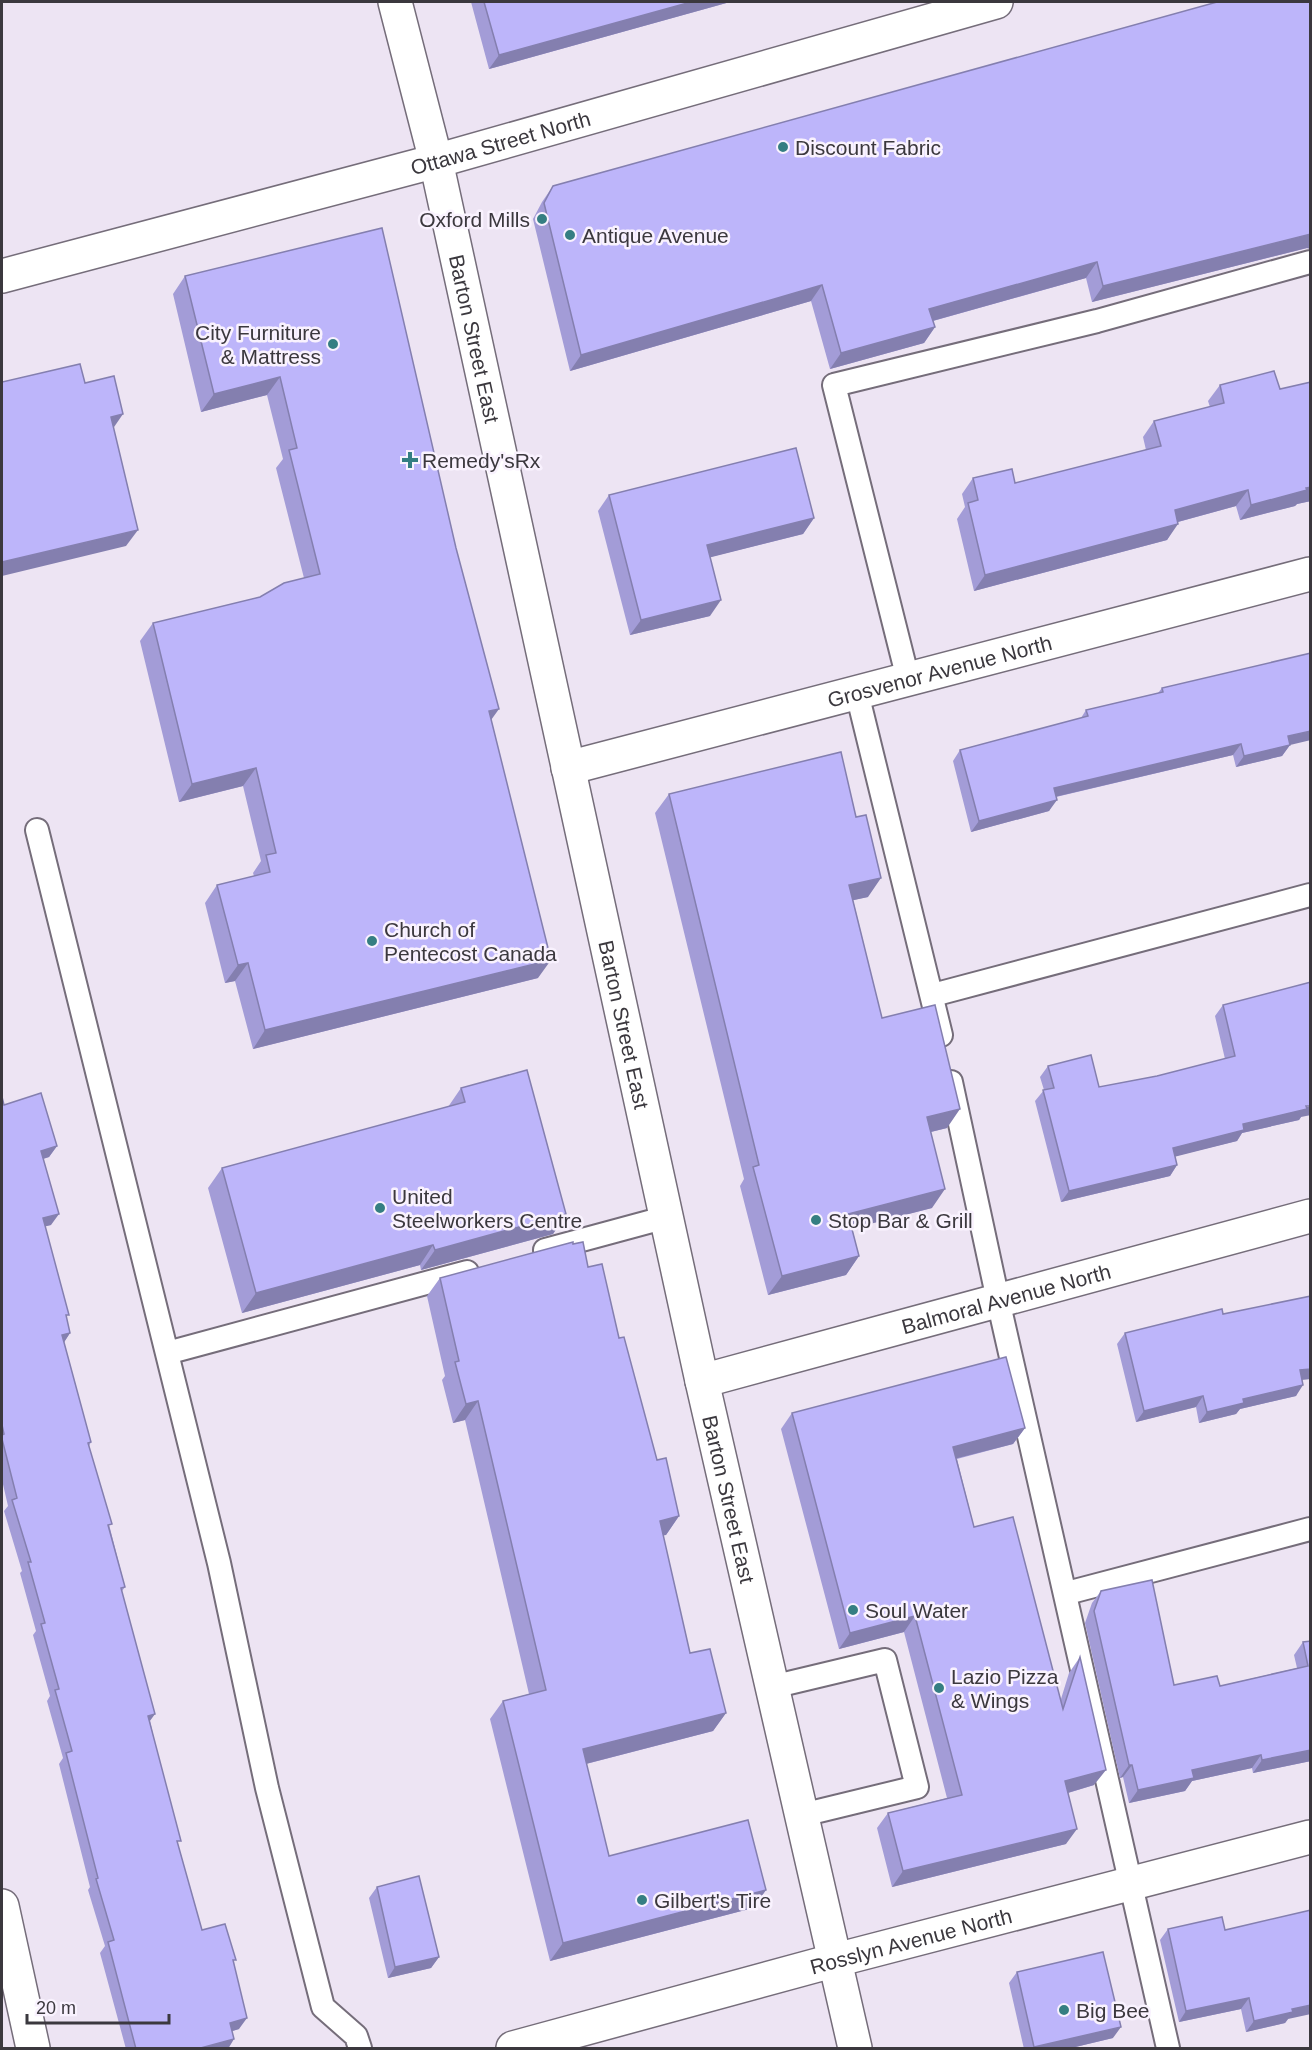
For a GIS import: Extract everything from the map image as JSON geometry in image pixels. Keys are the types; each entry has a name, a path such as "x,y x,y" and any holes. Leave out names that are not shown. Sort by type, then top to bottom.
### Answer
{"main road":[{"name":"Barton Street East","path":"394,2 436,161 702,1381 855,2049"},
{"name":"Ottawa Street North","path":"2,276 436,161 996,2"},
{"name":"Grosvenor Avenue North","path":"568,768 1311,574"},
{"name":"Balmoral Avenue North","path":"702,1381 1311,1216"},
{"name":"Rosslyn Avenue North","path":"513,2049 836,1960 1311,1837"},
{"path":"2,1906 33,2049"}],"lane":[{"path":"908,679 834,385 1097,321 1311,262"},
{"path":"857,693 933,995 998,1300 1168,2049"},
{"path":"37,831 219,1563 267,1788 323,2007 356,2036 360,2049"},
{"path":"933,995 1311,895"},
{"path":"519,1257 666,1217"},
{"path":"167,1353 485,1267"},
{"path":"1066,1593 1311,1529"},
{"path":"772,1687 885,1660 917,1787 802,1815"}],"building":[{"path":"484,2 691,2 499,55"},
{"path":"1217,2 1311,2 1311,234 1103,286 1097,262 929,309 935,327 841,353 822,285 581,355 544,203 553,186"},
{"path":"382,228 456,548 499,709 489,711 551,960 265,1030 248,963 238,965 217,885 270,872 266,855 276,853 256,768 192,784 153,623 260,597 284,583 320,574 289,450 297,448 280,377 214,394 185,276"},
{"path":"80,364 85,383 114,376 123,414 111,417 138,530 2,562 2,382"},
{"path":"1274,371 1280,389 1311,382 1311,487 1306,488 1307,490 1251,505 1248,490 1175,510 1178,524 985,575 968,503 978,500 973,478 1012,469 1015,483 1161,446 1154,421 1224,403 1220,385"},
{"path":"796,448 814,518 707,545 721,600 641,620 609,495"},
{"path":"1311,653 1311,731 1288,736 1290,745 1244,756 1241,744 1054,788 1057,800 979,821 960,750 1088,716 1086,710 1163,692 1162,688"},
{"path":"841,752 856,817 866,815 881,878 849,885 882,1018 935,1005 960,1109 927,1117 945,1189 848,1214 859,1256 782,1276 753,1167 759,1165 669,794"},
{"path":"1311,982 1311,1106 1306,1106 1307,1109 1243,1124 1244,1130 1173,1148 1177,1165 1069,1191 1043,1090 1054,1088 1048,1066 1091,1055 1099,1087 1157,1076 1235,1056 1223,1005"},
{"name":"United Steelworkers Centre","path":"527,1070 566,1214 435,1250 433,1245 256,1293 222,1168 465,1102 461,1088"},
{"path":"41,1093 57,1146 41,1151 59,1214 43,1218 69,1315 66,1315 70,1333 62,1335 91,1442 88,1443 112,1524 108,1525 125,1587 121,1588 155,1714 148,1716 181,1841 177,1841 202,1930 225,1924 236,1960 233,1960 247,2018 230,2023 234,2039 197,2049 136,2049 108,1942 114,1940 96,1879 98,1878 66,1753 72,1751 55,1690 59,1689 41,1624 45,1623 28,1562 31,1562 12,1500 17,1498 2,1439 4,1434 2,1425 2,1097 4,1105"},
{"path":"573,1242 573,1244 583,1242 588,1267 602,1264 619,1338 624,1337 657,1460 666,1458 679,1516 660,1521 690,1653 710,1649 726,1713 583,1749 609,1856 748,1820 766,1890 563,1943 503,1701 546,1690 478,1401 466,1404 455,1362 459,1361 440,1278"},
{"path":"1311,1296 1311,1369 1300,1370 1303,1385 1243,1399 1244,1403 1207,1412 1203,1396 1144,1411 1125,1333 1222,1309 1223,1314"},
{"path":"1006,1357 1025,1428 953,1447 974,1527 1013,1517 1063,1709 1080,1657 1106,1770 1065,1781 1077,1829 903,1871 888,1813 962,1795 915,1616 850,1633 792,1413"},
{"path":"1152,1580 1174,1685 1217,1676 1220,1686 1308,1666 1303,1642 1311,1641 1311,1750 1262,1760 1261,1755 1192,1770 1194,1778 1138,1790 1132,1765 1129,1765 1094,1611 1101,1591"},
{"path":"419,1876 439,1957 395,1967 377,1887"},
{"path":"1311,1910 1311,2005 1292,2009 1293,2012 1254,2021 1249,1998 1186,2011 1168,1929 1222,1917 1225,1930"},
{"name":"Big Bee","path":"1103,1952 1121,2027 1034,2047 1017,1972"}],"place":[{"name":"Discount Fabric","path":"783,147"},
{"name":"Oxford Mills","path":"542,219"},
{"name":"Antique Avenue","path":"570,235"},
{"name":"City Furniture & Mattress","path":"333,344"},
{"name":"Remedy'sRx","path":"410,460"},
{"name":"Church of Pentecost Canada","path":"372,941"},
{"name":"United Steelworkers Centre","path":"380,1208"},
{"name":"Stop Bar & Grill","path":"816,1220"},
{"name":"Soul Water","path":"853,1610"},
{"name":"Lazio Pizza & Wings","path":"939,1688"},
{"name":"Gilbert's Tire","path":"642,1900"},
{"name":"Big Bee","path":"1064,2010"}]}
